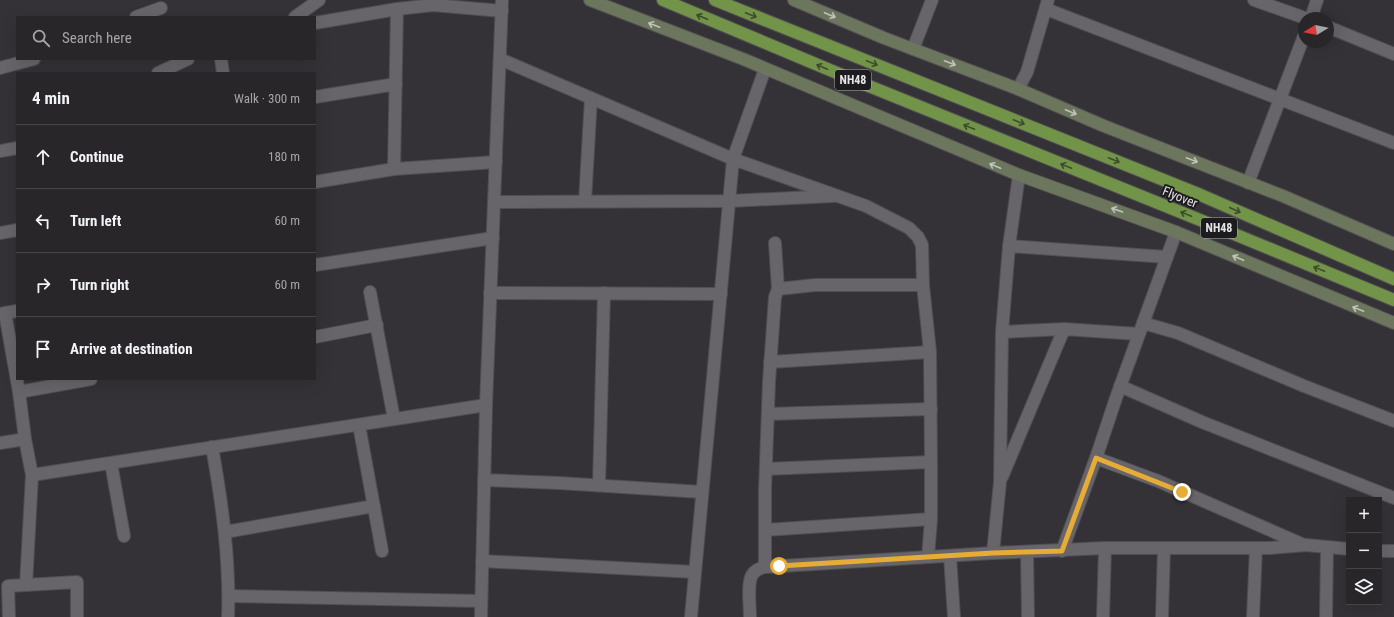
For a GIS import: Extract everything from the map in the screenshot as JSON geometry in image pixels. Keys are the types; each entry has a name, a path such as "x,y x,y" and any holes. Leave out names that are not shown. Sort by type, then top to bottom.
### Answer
{"highway":[{"name":"Flyover","path":"663,0 849,78 1394,300"},
{"name":"Flyover","path":"715,0 1196,193 1394,279"}],"main road":[{"path":"590,0 743,59 1018,175 1176,232 1326,296 1394,323"},
{"path":"794,0 914,49 1018,89 1104,126 1248,183 1394,244"}],"street":[{"path":"296,16 319,0"},
{"path":"914,49 932,0"},
{"path":"1254,0 1298,16"},
{"path":"1313,12 1317,0"},
{"path":"316,23 429,3 502,5 486,405 481,617"},
{"path":"1018,89 1027,72 1047,5 1394,143"},
{"path":"139,16 162,8"},
{"path":"394,169 397,9"},
{"path":"1334,29 1394,54"},
{"path":"1248,183 1299,48"},
{"path":"500,59 733,159 866,206 910,228 918,236 922,245 923,285 930,352 931,519 928,557"},
{"path":"0,68 30,60"},
{"path":"160,72 183,60"},
{"path":"221,60 223,72"},
{"path":"691,617 733,159 765,69"},
{"path":"316,97 396,84"},
{"path":"585,201 591,98"},
{"path":"0,151 16,148"},
{"path":"316,182 394,169 496,162"},
{"path":"993,553 1000,482 1002,332 1007,257 1018,175"},
{"path":"494,202 729,201 840,196"},
{"path":"0,233 16,230"},
{"path":"1062,551 1176,232"},
{"path":"316,265 493,238"},
{"path":"765,567 766,468 770,362 775,297 778,289 775,243"},
{"path":"1009,246 1167,257"},
{"path":"778,289 815,285 923,285"},
{"path":"370,292 394,419"},
{"path":"490,293 721,294"},
{"path":"599,485 604,293"},
{"path":"7,313 16,372"},
{"path":"316,337 377,325"},
{"path":"1002,332 1064,329 1141,329 1178,334 1394,421"},
{"path":"1000,482 1064,329"},
{"path":"770,362 930,352"},
{"path":"17,380 25,439 32,475 26,585"},
{"path":"19,392 85,380"},
{"path":"1120,386 1202,422 1394,498"},
{"path":"32,475 486,405"},
{"path":"768,414 931,409"},
{"path":"360,425 382,551"},
{"path":"0,443 25,439"},
{"path":"212,447 225,532 229,596 228,617"},
{"path":"1096,458 1158,481 1306,546"},
{"path":"766,468 931,462"},
{"path":"111,463 124,536"},
{"path":"484,480 599,485 702,492"},
{"path":"225,532 374,506"},
{"path":"765,530 931,519"},
{"path":"750,617 750,582 752,574 758,569 765,567 993,553 1105,548 1256,548 1306,546 1346,549"},
{"path":"1103,617 1105,548"},
{"path":"1162,617 1164,548"},
{"path":"1253,617 1256,548"},
{"path":"1326,617 1327,548"},
{"path":"1382,551 1394,552"},
{"path":"1027,552 1028,617"},
{"path":"950,556 954,617"},
{"path":"482,561 695,572"},
{"path":"9,617 8,586 77,582 77,617"},
{"path":"229,596 481,600"}],"route":[{"path":"779,566 993,553 1062,551 1096,458 1158,481 1182,492"}]}
